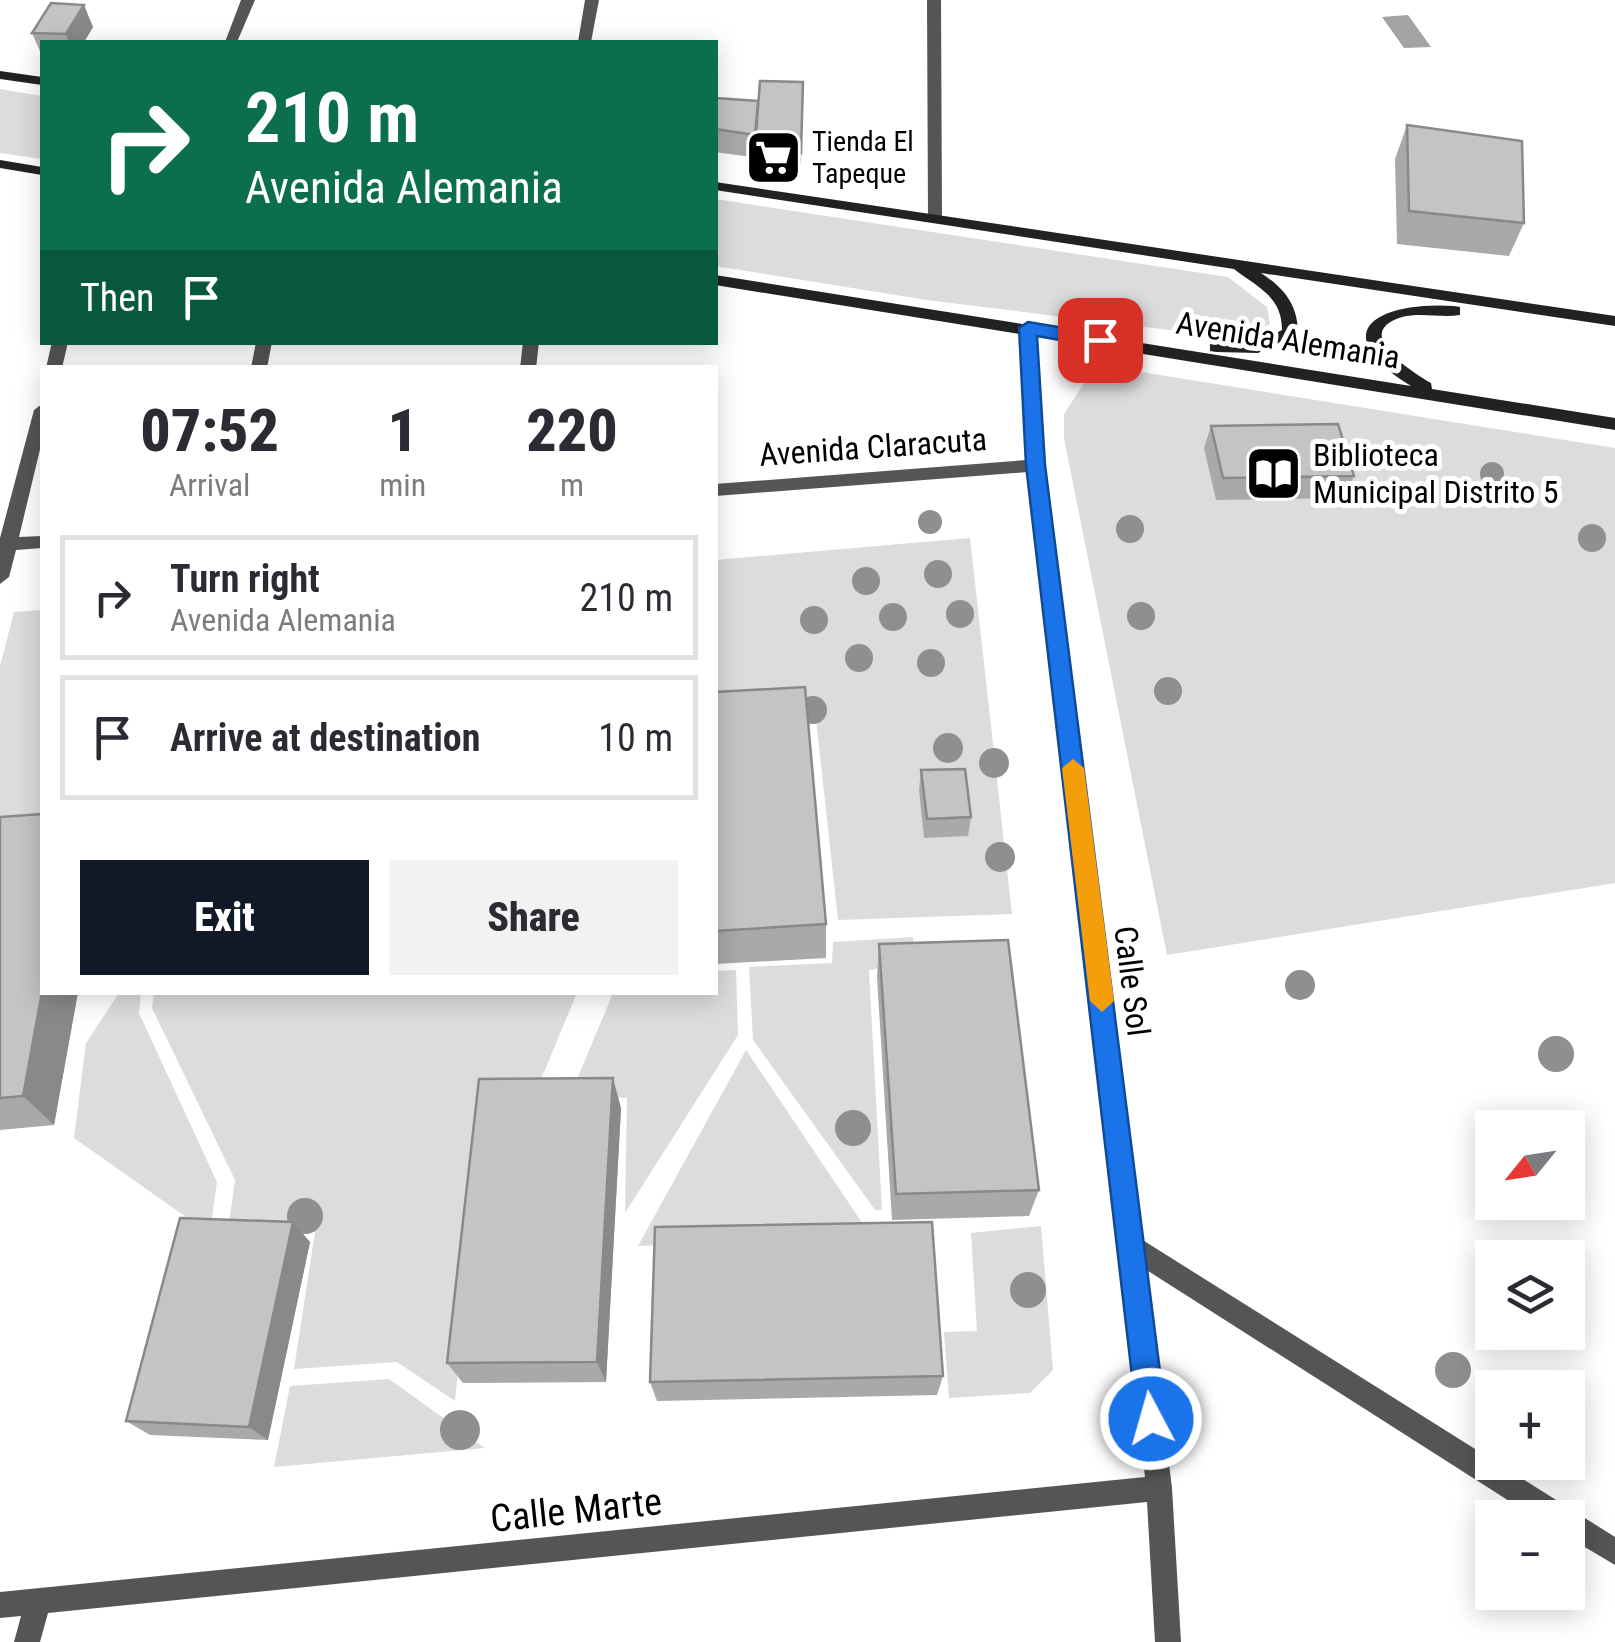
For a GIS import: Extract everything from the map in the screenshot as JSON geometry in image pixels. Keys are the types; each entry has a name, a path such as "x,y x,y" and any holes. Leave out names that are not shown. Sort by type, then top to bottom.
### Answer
{"main road":[{"path":"0,75 40,81"},
{"path":"0,164 40,172"},
{"name":"Avenida Alemania","path":"718,186 1615,321"},
{"path":"1100,340 1139,339 1240,349 1258,348 1290,333 1291,314 1280,296 1225,260"},
{"name":"Avenida Alemania","path":"718,280 1615,424"},
{"path":"1440,395 1390,366 1379,352 1374,336 1384,317 1420,306 1576,328 1615,329"}],"street":[{"path":"232,40 248,0"},
{"path":"584,40 592,0"},
{"path":"934,0 935,218"},
{"name":"Calle Sol","path":"1028,328 1036,465 1159,1488 1168,1642"},
{"path":"0,577 4,545 40,417"},
{"name":"Avenida Claracuta","path":"718,490 1036,465"},
{"path":"4,545 40,542"},
{"path":"1132,1247 1532,1500"},
{"name":"Calle Marte","path":"0,1605 1159,1488"},
{"path":"1585,1533 1615,1552"},
{"path":"28,1642 38,1602"}],"shaded area":[{"path":"1408,15 1431,47 1404,48 1382,17"},
{"path":"0,89 40,96 40,159 0,153"},
{"path":"718,199 1228,277 1267,307 1270,324 1242,339 927,300 718,266"},
{"path":"1129,370 1615,448 1615,883 1167,955 1064,438 1064,414 1088,377"},
{"path":"970,538 1012,914 838,920 816,719 718,727 718,560"},
{"path":"40,610 40,824 0,827 0,666 14,612"},
{"path":"913,937 916,962 869,970 882,1210 875,1210 753,1040 749,967 832,963 833,942"},
{"path":"736,970 738,1035 625,1213 627,1098 570,1096 612,995 718,995 718,971"},
{"path":"118,995 141,995 139,1013 217,1182 211,1224 203,1229 74,1138 86,1043"},
{"path":"154,995 576,995 534,1096 485,1101 455,1401 397,1362 294,1369 315,1232 228,1230 235,1180 152,1008"},
{"path":"746,1050 873,1239 638,1246"},
{"path":"1041,1226 1053,1370 1030,1393 949,1398 944,1332 977,1331 971,1233"},
{"path":"389,1379 485,1448 274,1467 290,1386"}],"building":[{"path":"51,3 84,5 66,34 32,33"},
{"path":"760,81 803,82 801,153 755,147"},
{"path":"718,98 758,101 755,135 718,129"},
{"path":"1407,125 1522,141 1524,223 1409,211"},
{"path":"1338,424 1354,476 1223,478 1211,426"},
{"path":"805,687 826,924 718,931 718,692"},
{"path":"965,769 971,817 927,819 921,770"},
{"path":"40,814 41,995 23,1096 0,1098 0,817"},
{"path":"1008,940 1039,1190 896,1194 879,944"},
{"path":"613,1078 597,1362 447,1363 479,1079"},
{"path":"180,1218 293,1222 249,1427 126,1421"},
{"path":"932,1222 943,1376 650,1382 655,1227"}],"slow traffic":[{"path":"1073,768 1102,1001"}],"place":[{"name":"Tienda El Tapeque","path":"773,157"},
{"name":"Biblioteca Municipal Distrito 5","path":"1274,473"}],"route":[{"path":"1100,340 1028,328 1036,465 1151,1419"}]}
